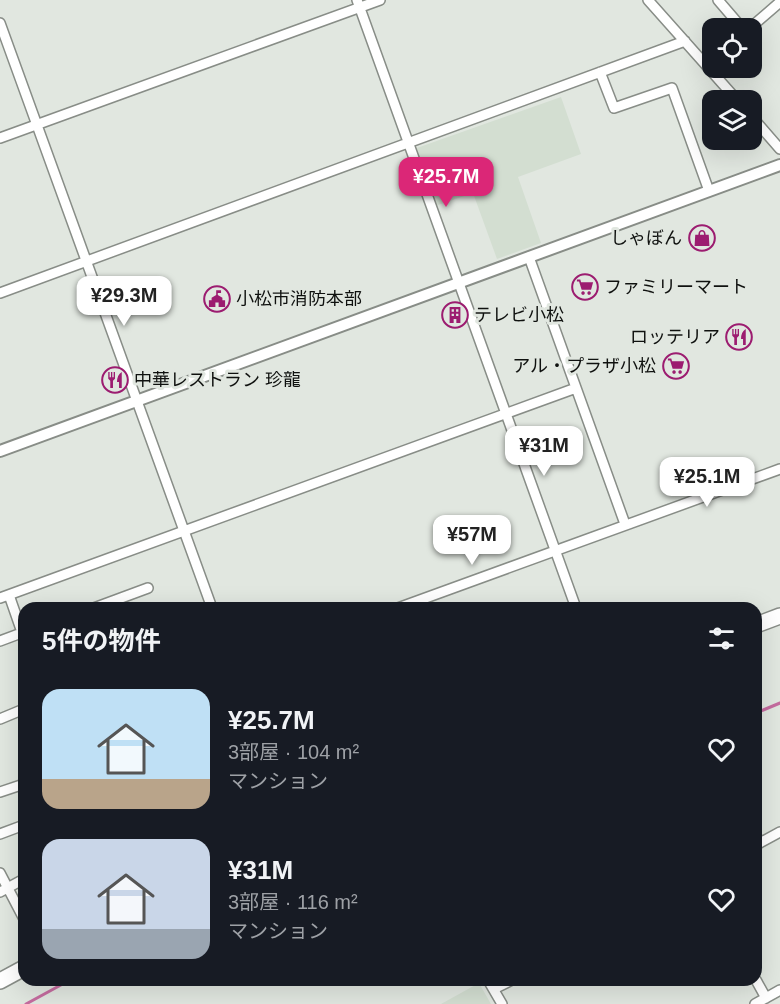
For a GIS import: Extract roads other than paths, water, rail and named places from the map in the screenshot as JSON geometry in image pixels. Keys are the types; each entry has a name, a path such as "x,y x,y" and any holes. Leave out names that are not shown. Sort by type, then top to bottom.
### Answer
{"highway":[{"path":"762,623 780,616"},
{"path":"0,981 18,971"}],"street":[{"path":"0,138 359,4 380,0"},
{"path":"648,0 728,90"},
{"path":"718,0 733,18"},
{"path":"762,18 780,2"},
{"path":"359,4 574,602"},
{"path":"0,23 135,401 210,602"},
{"path":"0,293 685,41"},
{"path":"600,72 614,108 672,88 709,191"},
{"path":"762,128 780,149"},
{"path":"0,451 780,165"},
{"path":"530,257 625,524"},
{"path":"18,624 4,597 576,388"},
{"path":"414,602 780,469"},
{"path":"110,602 148,588"},
{"path":"0,641 18,636"},
{"path":"0,718 18,711"},
{"path":"0,792 18,786"},
{"path":"0,834 18,827"},
{"path":"762,842 780,832"},
{"path":"0,873 4,890 18,909"},
{"path":"4,890 18,882"},
{"path":"492,986 502,1004"},
{"path":"494,989 500,986"},
{"path":"759,986 766,998"},
{"path":"755,1004 780,990"}],"waterway":[{"path":"762,710 780,703"},
{"path":"26,1004 59,986"}],"place":[{"name":"しゃぼん","path":"702,238"},
{"name":"ファミリーマート","path":"585,287"},
{"name":"小松市消防本部","path":"217,299"},
{"name":"テレビ小松","path":"455,315"},
{"name":"ロッテリア","path":"739,337"},
{"name":"アル・プラザ小松","path":"676,366"},
{"name":"中華レストラン 珍龍","path":"115,380"}]}
